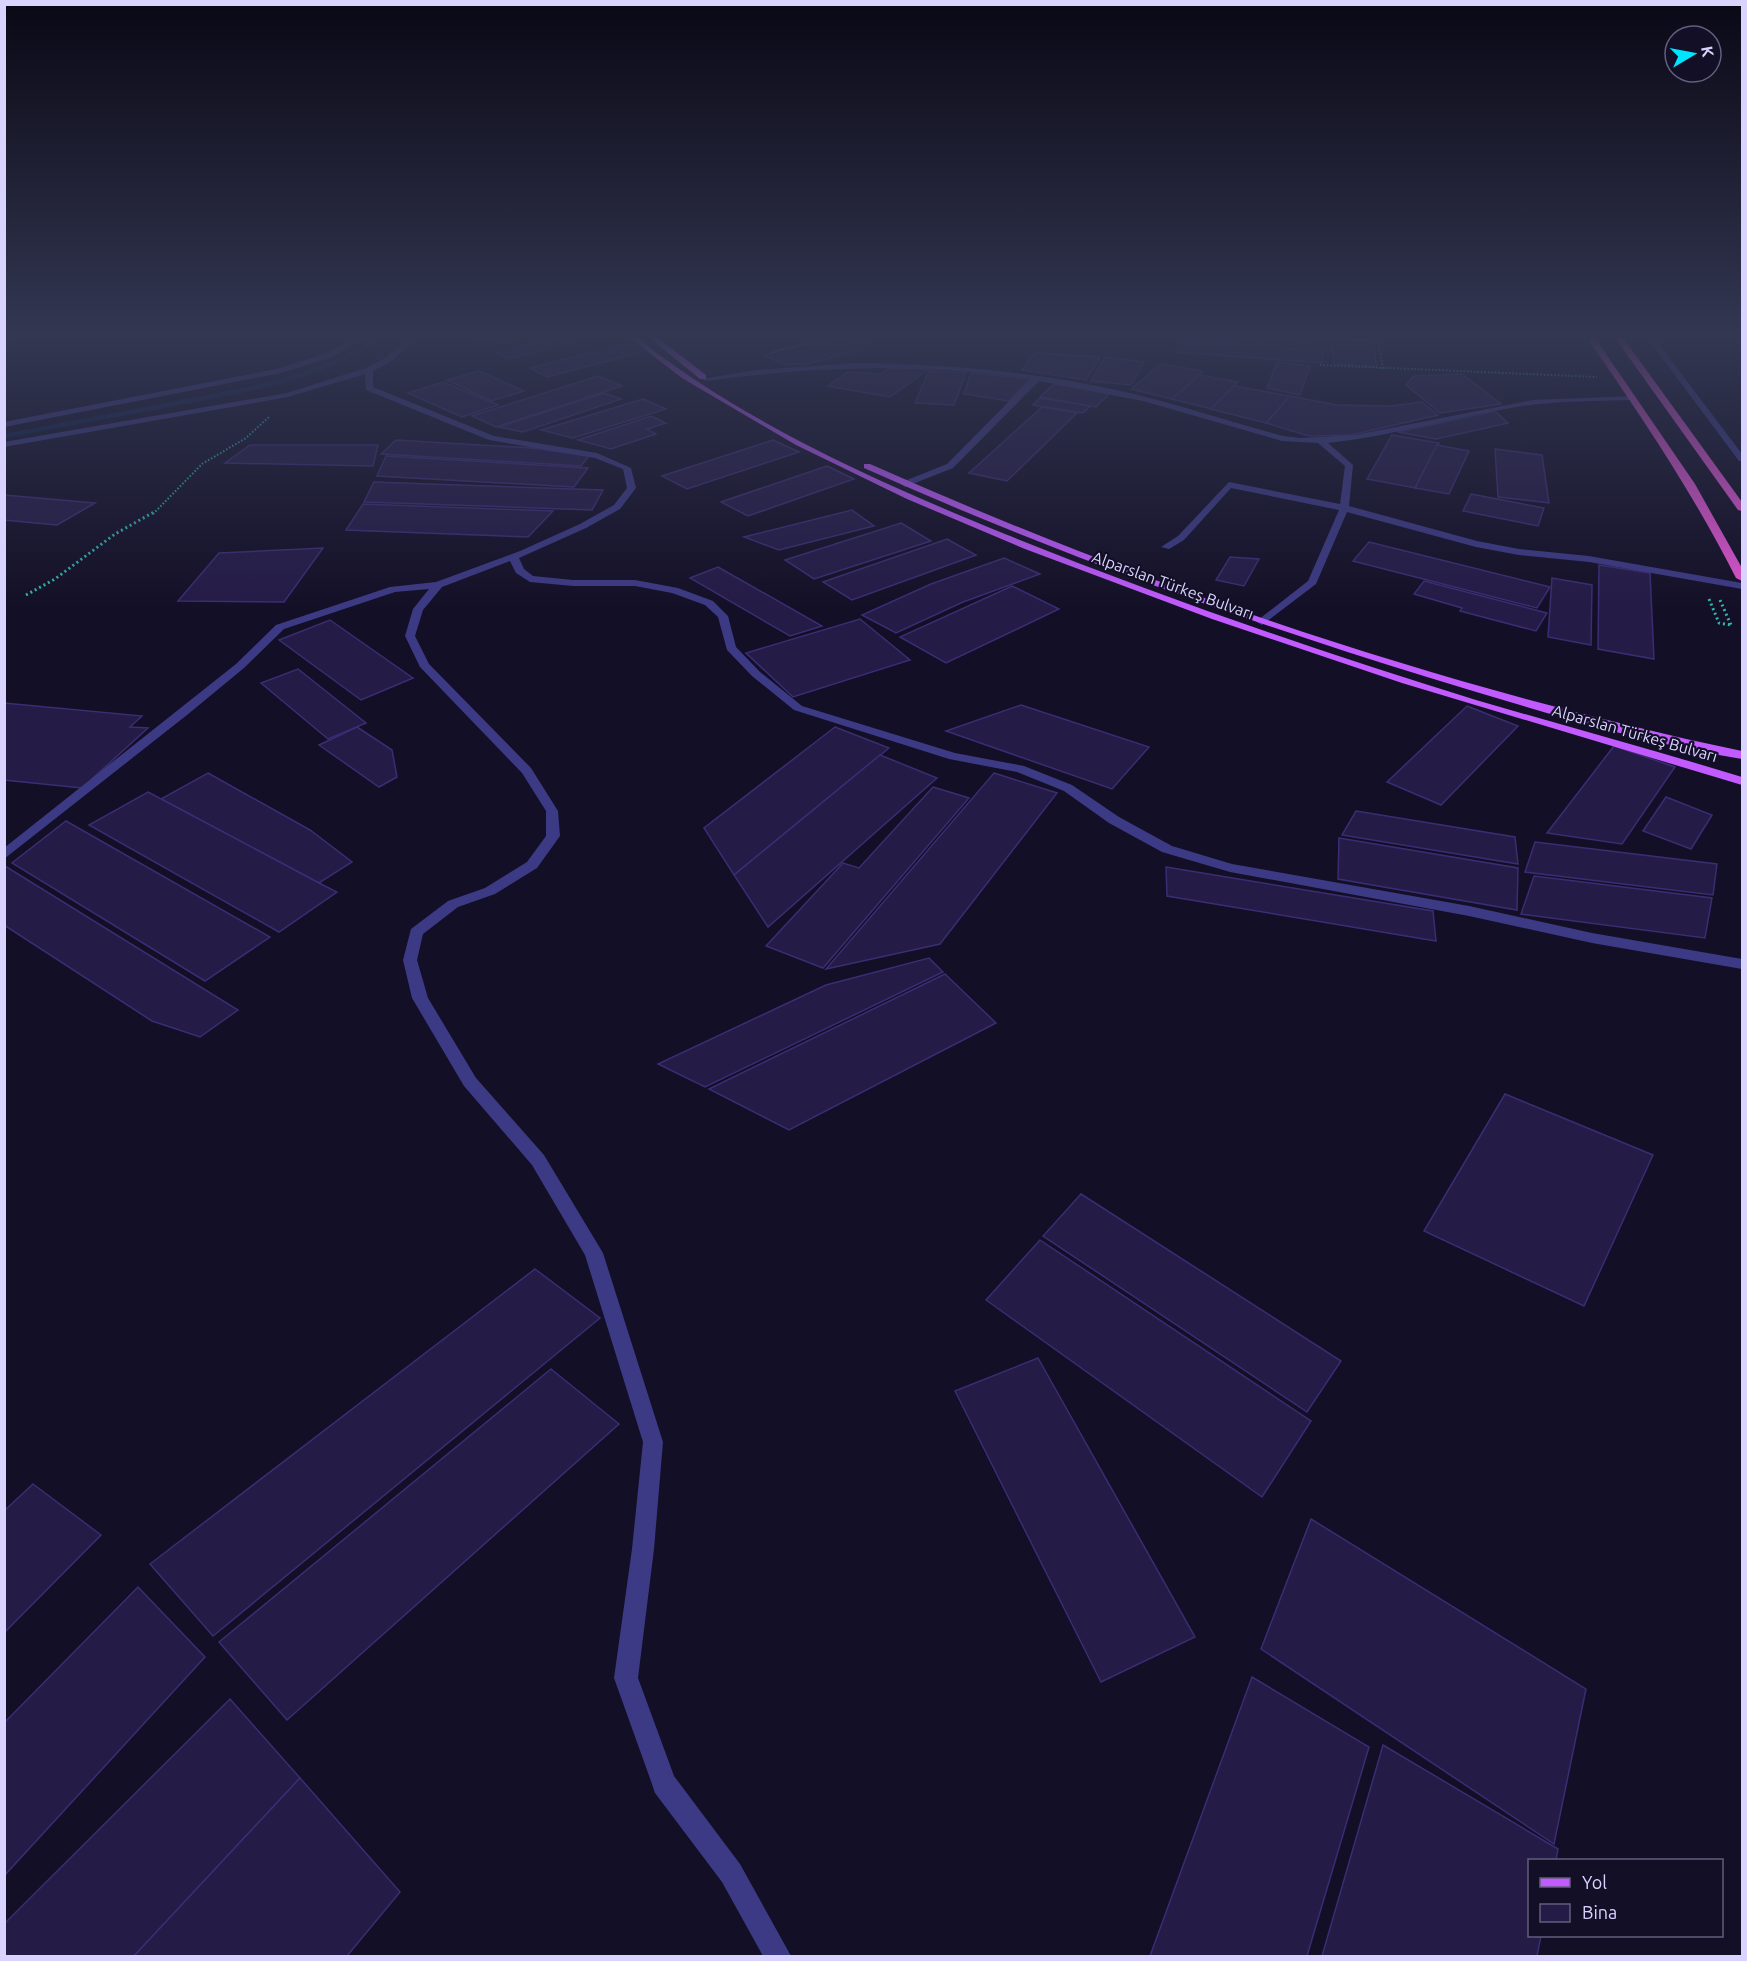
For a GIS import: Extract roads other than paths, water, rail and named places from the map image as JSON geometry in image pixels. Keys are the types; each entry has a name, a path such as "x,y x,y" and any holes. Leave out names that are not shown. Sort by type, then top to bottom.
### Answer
{"highway":[{"path":"1651,427 1718,527 1743,578"},
{"path":"1684,427 1743,508"}],"main road":[{"name":"Alparslan Türkeş Bulvarı","path":"769,427 803,446 915,500 1046,554 1250,629 1417,684 1743,781"},
{"name":"Alparslan Türkeş Bulvarı","path":"788,427 905,484 1066,549 1262,622 1451,681 1561,712 1691,745 1743,754"}],"street":[{"path":"4,446 102,427"},
{"path":"4,855 192,706 240,666 280,627 394,589 438,585 513,556 583,526 617,507 632,488 627,468 597,456 492,438 461,427"},
{"path":"905,484 950,466 989,427"},
{"path":"1244,427 1298,441 1354,437 1407,427"},
{"path":"1718,427 1743,459"},
{"path":"1262,622 1312,582 1344,507 1349,465 1320,440"},
{"path":"1166,547 1181,538 1229,484 1344,507 1476,544 1519,552 1589,559 1743,586"},
{"path":"513,556 520,571 530,579 573,583 635,583 674,590 709,603 723,616 731,648 756,674 798,708 953,756 1020,769 1068,788 1114,820 1167,849 1230,868 1469,911 1592,938 1743,964"},
{"path":"438,585 418,609 410,636 424,665 526,771 552,812 553,836 532,865 490,891 453,904 416,932 410,960 420,998 470,1082 538,1160 594,1253 653,1442 643,1549 626,1678 664,1784 731,1873 778,1956"}],"waterway":[{"path":"4,436 54,427"}]}
